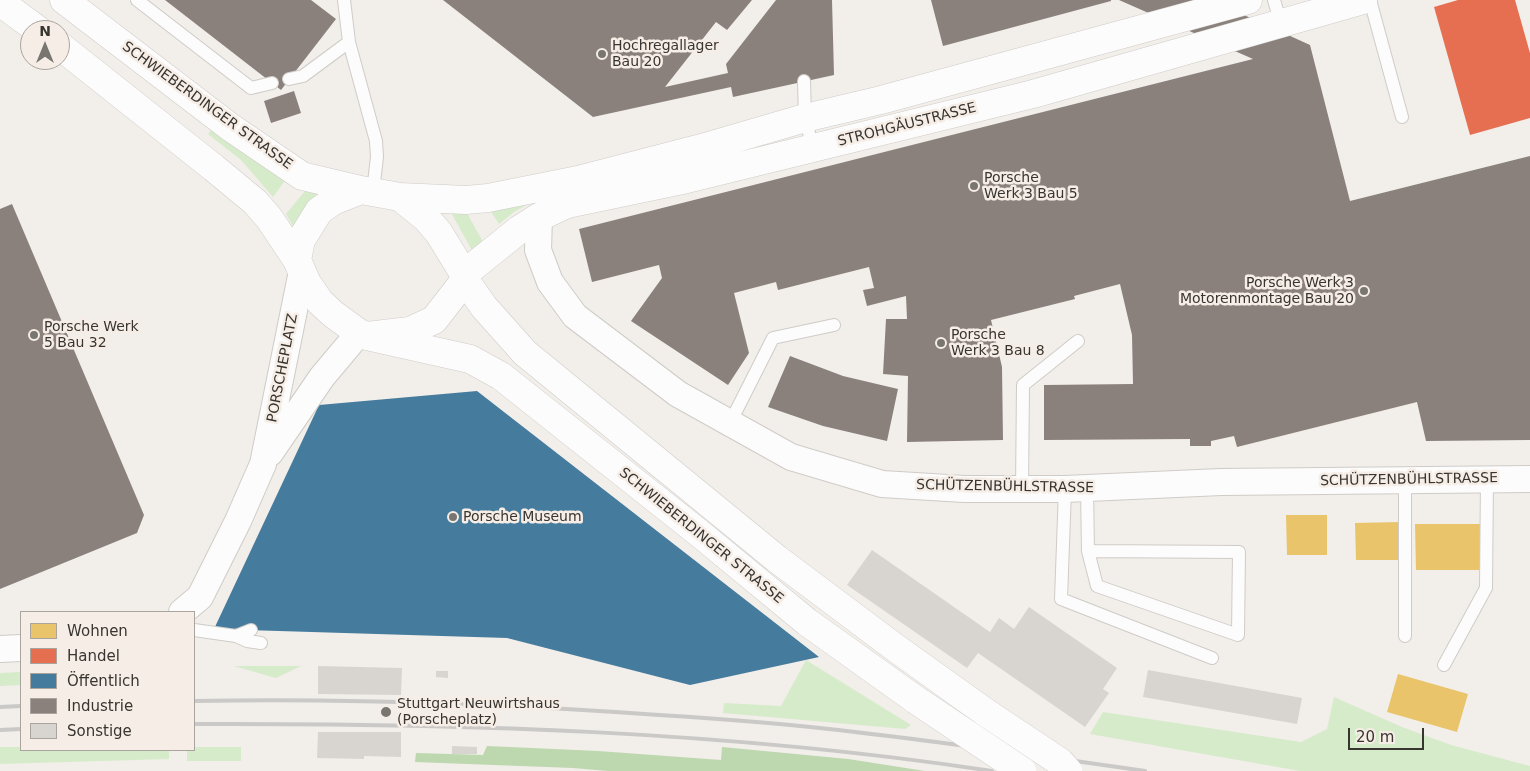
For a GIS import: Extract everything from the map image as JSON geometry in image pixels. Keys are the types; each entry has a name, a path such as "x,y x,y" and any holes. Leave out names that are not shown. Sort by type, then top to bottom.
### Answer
{"main road":[{"name":"SCHWIEBERDINGER STRASSE","path":"64,0 230,127 302,176 367,191"},
{"path":"367,191 400,197 466,200 497,196 578,180 1248,0"},
{"name":"STROHGÄUSTRASSE","path":"465,277 520,228 568,204 687,178 1033,94 1277,12 1363,0"},
{"path":"0,2 24,20"},
{"path":"70,54 255,202 269,218 320,302 333,314 363,334 410,331 434,320 465,277"},
{"name":"PORSCHEPLATZ","path":"299,266 301,240 319,211 333,200 367,191"},
{"path":"400,197 426,218 439,233 484,307 525,353 777,559 897,649 985,712 1060,762 1068,771"},
{"name":"SCHWIEBERDINGER STRASSE","path":"363,334 470,359 501,376 698,532 807,622 916,700 1022,771"}],"street":[{"name":"SCHÜTZENBÜHLSTRASSE","path":"539,217 538,250 550,282 575,316 678,394 790,457 882,484 964,489 1076,489 1221,482 1530,479"},
{"name":"PORSCHEPLATZ","path":"263,464 299,266"},
{"name":"PORSCHEPLATZ","path":"183,611 200,597 238,521 263,464 322,377 363,334"},
{"path":"0,650 20,648"}],"lane":[{"path":"137,0 251,88 272,83"},
{"path":"344,0 349,42 376,141 377,157 367,191"},
{"path":"1370,0 1402,117"},
{"path":"289,79 303,76 349,42"},
{"path":"804,81 805,118 813,148"},
{"path":"730,423 773,338 834,326"},
{"path":"1022,489 1023,385 1078,341"},
{"path":"1444,665 1486,588 1487,478"},
{"path":"1405,480 1406,636"},
{"path":"1076,489 1088,551 1097,586 1238,635 1239,552 1088,551"},
{"path":"1076,489 1061,599 1212,658"},
{"path":"195,630 236,636 247,641 261,643"},
{"path":"236,636 251,630"}],"green space":[{"path":"212,129 287,178 273,197 241,160 208,134"},
{"path":"309,186 323,190 312,201 294,228 286,214"},
{"path":"537,199 514,212 499,224 486,204"},
{"path":"463,206 483,242 474,254 448,207"},
{"path":"806,660 911,725 905,729 723,713 724,703 781,706"},
{"path":"234,666 301,666 276,678"},
{"path":"20,672 20,685 0,686 0,673"},
{"path":"1334,697 1402,727 1451,745 1530,766 1530,771 1300,771 1090,734 1103,712 1301,742 1327,729"},
{"path":"487,746 598,751 721,760 722,747 848,759 925,771 608,771 415,762 416,753 483,755"},
{"path":"0,747 20,747 20,751 169,751 169,759 0,764"},
{"path":"195,747 241,747 241,761 187,761 187,751 195,751"}],"building: Wohnen":[{"path":"1286,515 1327,515 1327,555 1287,555"},
{"path":"1400,522 1400,560 1356,560 1355,523"},
{"path":"1415,524 1482,524 1482,570 1416,570"},
{"path":"1398,674 1468,694 1457,732 1387,712"}],"building: Handel":[{"path":"1458,0 1515,0 1530,53 1530,118 1470,135 1434,7"}],"building: Öffentlich":[{"name":"Porsche Museum","path":"477,391 819,657 690,685 507,638 214,629 319,405"}],"building: Industrie":[{"path":"165,0 311,0 336,19 281,90"},
{"name":"Hochregallager Bau 20","path":"443,0 752,0 727,30 716,22 665,87 728,73 726,64 776,0 832,0 834,75 733,97 731,87 593,117"},
{"path":"931,0 1111,0 1111,1 943,46"},
{"path":"1119,0 1211,0 1310,45 1350,201 1530,156 1530,440 1426,441 1417,402 1237,447 1234,436 1211,441 1211,446 1190,446 1190,439 1044,440 1044,385 1133,384 1132,335 1120,284 1074,296 1075,299 991,320 1002,367 1003,440 907,442 908,376 883,374 886,319 907,319 906,296 867,306 863,290 874,288 869,267 778,290 776,282 734,293 749,353 728,385 631,321 662,278 659,265 592,282 579,229 1253,59"},
{"path":"294,91 301,113 271,123 264,101"},
{"name":"Porsche Werk 5 Bau 32","path":"12,204 144,515 137,533 0,589 0,209"},
{"path":"790,356 843,376 898,389 887,441 823,426 768,407"}],"building: Sonstige":[{"path":"872,550 990,632 999,618 1014,629 1029,607 1117,668 1103,689 1109,693 1085,727 978,653 967,668 847,585"},
{"path":"318,666 402,668 401,695 318,694"},
{"path":"1148,670 1302,698 1297,724 1143,697"},
{"path":"436,671 448,671 448,678 436,677"},
{"path":"318,732 401,732 401,757 364,756 364,759 317,758"},
{"path":"452,746 477,747 477,754 452,754"}],"railway":[{"path":"195,701 310,700 426,703 708,718 891,736 1145,771"},
{"path":"0,707 20,706"},
{"path":"195,724 394,725 594,732 694,738 793,747 893,757 992,771"},
{"path":"0,730 20,729"}],"place":[{"name":"Hochregallager Bau 20","path":"602,54"},
{"name":"Porsche Werk 3 Bau 5","path":"974,186"},
{"name":"Porsche Werk 3 Motorenmontage Bau 20","path":"1364,291"},
{"name":"Porsche Werk 5 Bau 32","path":"34,335"},
{"name":"Porsche Werk 3 Bau 8","path":"941,343"},
{"name":"Porsche Museum","path":"453,517"},
{"name":"Stuttgart Neuwirtshaus (Porscheplatz)","path":"386,712"}]}
